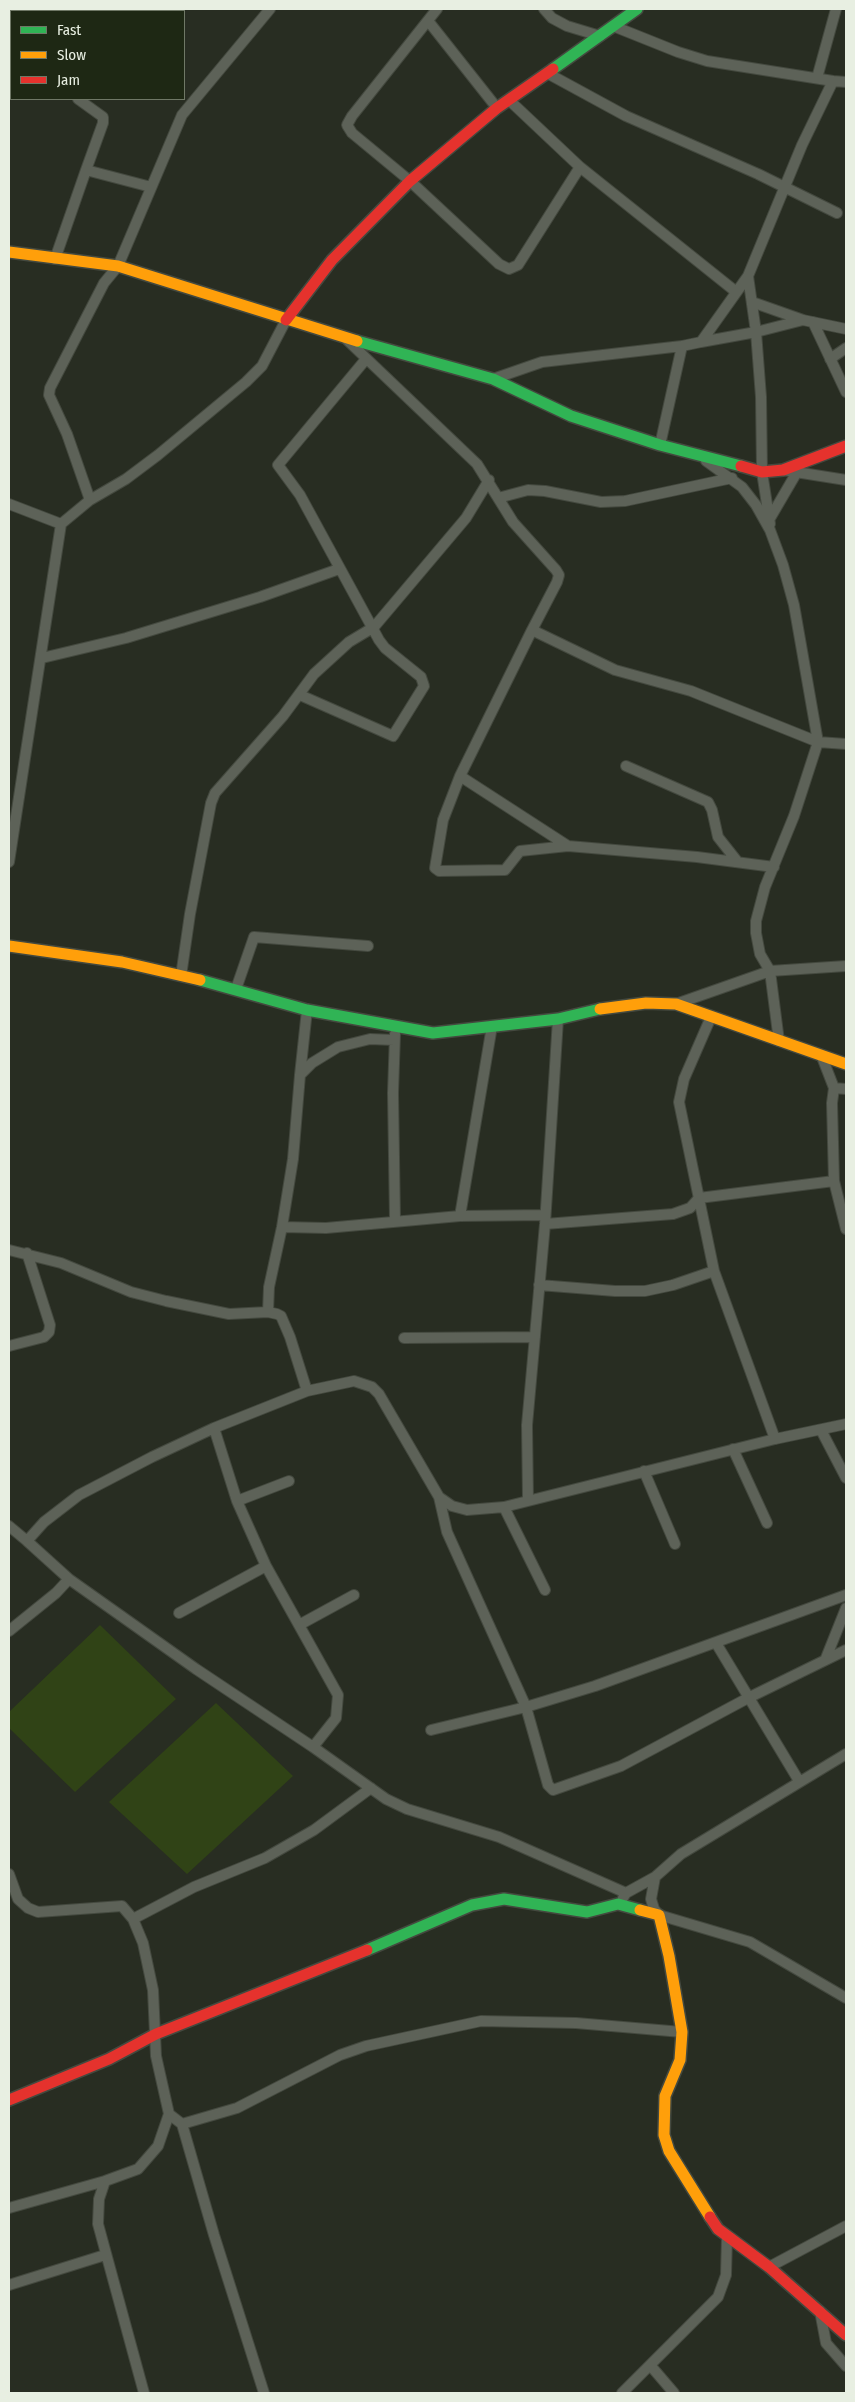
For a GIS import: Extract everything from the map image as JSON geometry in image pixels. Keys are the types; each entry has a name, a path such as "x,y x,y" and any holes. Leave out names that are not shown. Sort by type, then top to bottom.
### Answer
{"street":[{"path":"90,500 71,444 48,395 104,283 118,266 182,115 270,9"},
{"path":"437,9 429,22 347,125 352,133 410,181 499,264 509,268 518,265 580,167"},
{"path":"544,9 552,18 567,26 600,36"},
{"path":"9,862 42,658 61,524 90,500 126,479 158,456 246,382 262,366 286,320 332,260 410,181 497,108 638,9"},
{"path":"817,78 836,9"},
{"path":"429,22 497,108"},
{"path":"613,26 678,52 707,61 846,82"},
{"path":"547,73 634,120 837,213"},
{"path":"701,342 735,291 748,276 784,188 833,81"},
{"path":"55,259 103,123 103,117 79,100"},
{"path":"509,100 580,167 735,291"},
{"path":"86,170 151,187"},
{"path":"9,252 118,266 344,338 492,380 571,416 660,445 762,472 783,470 846,480"},
{"path":"748,276 756,332 761,397 762,472 770,525 794,605 818,742 800,801 765,887 756,922 758,948 770,972 779,1042"},
{"path":"752,302 808,321 846,329"},
{"path":"492,380 542,362 682,346 808,321"},
{"path":"808,321 846,392"},
{"path":"344,338 477,464 489,480 513,522 559,575 460,776 443,820 435,868 439,871 506,870 520,851 568,846 736,861 774,867"},
{"path":"660,445 682,346"},
{"path":"830,359 846,348"},
{"path":"300,695 388,735 396,734 424,686 424,681 385,648 300,495 278,465 366,359"},
{"path":"783,470 846,446"},
{"path":"688,452 732,478 753,500 770,525"},
{"path":"770,525 797,472"},
{"path":"498,498 528,490 545,491 601,502 625,502 732,478"},
{"path":"181,976 193,896 211,803 215,793 300,695 314,674 331,657 374,627 466,518 489,480"},
{"path":"9,504 61,524"},
{"path":"42,658 144,633 260,597 339,568"},
{"path":"532,630 615,670 691,691 818,742 846,744"},
{"path":"626,766 708,802 712,810 718,837 736,861"},
{"path":"460,776 568,846"},
{"path":"236,989 254,938 368,946"},
{"path":"9,946 122,962 236,989 395,1034"},
{"path":"676,1004 770,972 846,966"},
{"path":"300,1075 312,1063 338,1047 370,1039 395,1034 433,1032 558,1018 619,1005 646,1002 676,1004 779,1042 846,1064"},
{"path":"268,1312 269,1287 282,1227 293,1159 307,1010"},
{"path":"711,1016 684,1079 679,1098 714,1271 775,1439"},
{"path":"528,1500 527,1425 545,1220 558,1018"},
{"path":"460,1216 492,1026"},
{"path":"395,1034 395,1220"},
{"path":"822,1057 834,1088 832,1103 834,1181 846,1229"},
{"path":"834,1088 846,1089"},
{"path":"282,1227 326,1228 395,1220 460,1216 545,1220 674,1214 690,1208 699,1198 834,1181"},
{"path":"9,1250 27,1253 61,1264 131,1292 166,1301 229,1314 268,1312 281,1316 307,1391"},
{"path":"9,1346 44,1337 49,1332 50,1325 27,1253"},
{"path":"539,1285 615,1291 645,1291 673,1285 714,1271"},
{"path":"404,1338 535,1337"},
{"path":"27,1541 44,1522 78,1495 214,1428 307,1391 354,1381 372,1387 379,1394 439,1496 446,1532 526,1707 548,1785 553,1790 621,1766 748,1698 826,1658 846,1650"},
{"path":"439,1496 452,1506 467,1510 504,1507 775,1439 846,1424"},
{"path":"214,1428 238,1501 266,1566 338,1695 336,1718 313,1747"},
{"path":"820,1430 846,1478"},
{"path":"733,1450 767,1523"},
{"path":"644,1471 675,1544"},
{"path":"238,1501 289,1481"},
{"path":"504,1507 546,1590"},
{"path":"9,1526 69,1579 196,1669 371,1788 407,1809 499,1837 626,1893"},
{"path":"179,1613 266,1566"},
{"path":"9,1631 56,1593 69,1579"},
{"path":"299,1625 354,1595"},
{"path":"431,1730 526,1707 595,1686 846,1595"},
{"path":"826,1658 846,1608"},
{"path":"716,1643 799,1781"},
{"path":"618,1904 626,1893 654,1878 668,1863 681,1854 846,1754"},
{"path":"133,1919 194,1887 265,1858 314,1830 371,1788"},
{"path":"9,1874 18,1900 28,1908 38,1912 122,1906 133,1919 143,1942 153,1990 159,2072 169,2114 158,2146 151,2156 138,2168 106,2181 9,2208"},
{"path":"654,1878 651,1900 659,1916 669,1956 682,2032 680,2060 665,2096 664,2135 669,2150 711,2222 727,2237 769,2267 846,2335"},
{"path":"9,2100 109,2059 156,2034 359,1954 472,1905 504,1899 587,1912 618,1904 750,1942 846,1998"},
{"path":"182,2124 244,2105 340,2055 376,2044 481,2021 576,2023 682,2032"},
{"path":"169,2114 182,2124 264,2393"},
{"path":"106,2181 97,2212 98,2224 144,2393"},
{"path":"769,2267 846,2226"},
{"path":"622,2393 718,2297 726,2275 727,2237"},
{"path":"9,2285 105,2255"},
{"path":"820,2311 826,2343 846,2366"},
{"path":"650,2365 674,2393"}],"green space":[{"path":"100,1625 176,1699 75,1792 9,1728 9,1712"},
{"path":"216,1703 293,1776 187,1874 109,1802"}],"traffic: fast":[{"path":"553,69 637,9"},
{"path":"357,341 493,379 571,416 660,445 741,466"},
{"path":"200,980 307,1010 433,1033 558,1019 600,1009"},
{"path":"367,1950 472,1905 504,1899 587,1912 618,1904 640,1910"}],"traffic: slow":[{"path":"9,252 118,266 357,341"},
{"path":"9,946 122,962 200,980"},
{"path":"600,1009 646,1003 676,1004 846,1064"},
{"path":"640,1910 659,1915 669,1956 682,2032 680,2060 665,2096 664,2135 669,2151 710,2217"}],"traffic: jam":[{"path":"286,320 332,260 410,181 497,108 553,69"},
{"path":"741,466 762,472 783,470 846,446"},
{"path":"9,2100 109,2059 156,2034 367,1950"},
{"path":"710,2217 718,2229 769,2267 846,2335"}]}
